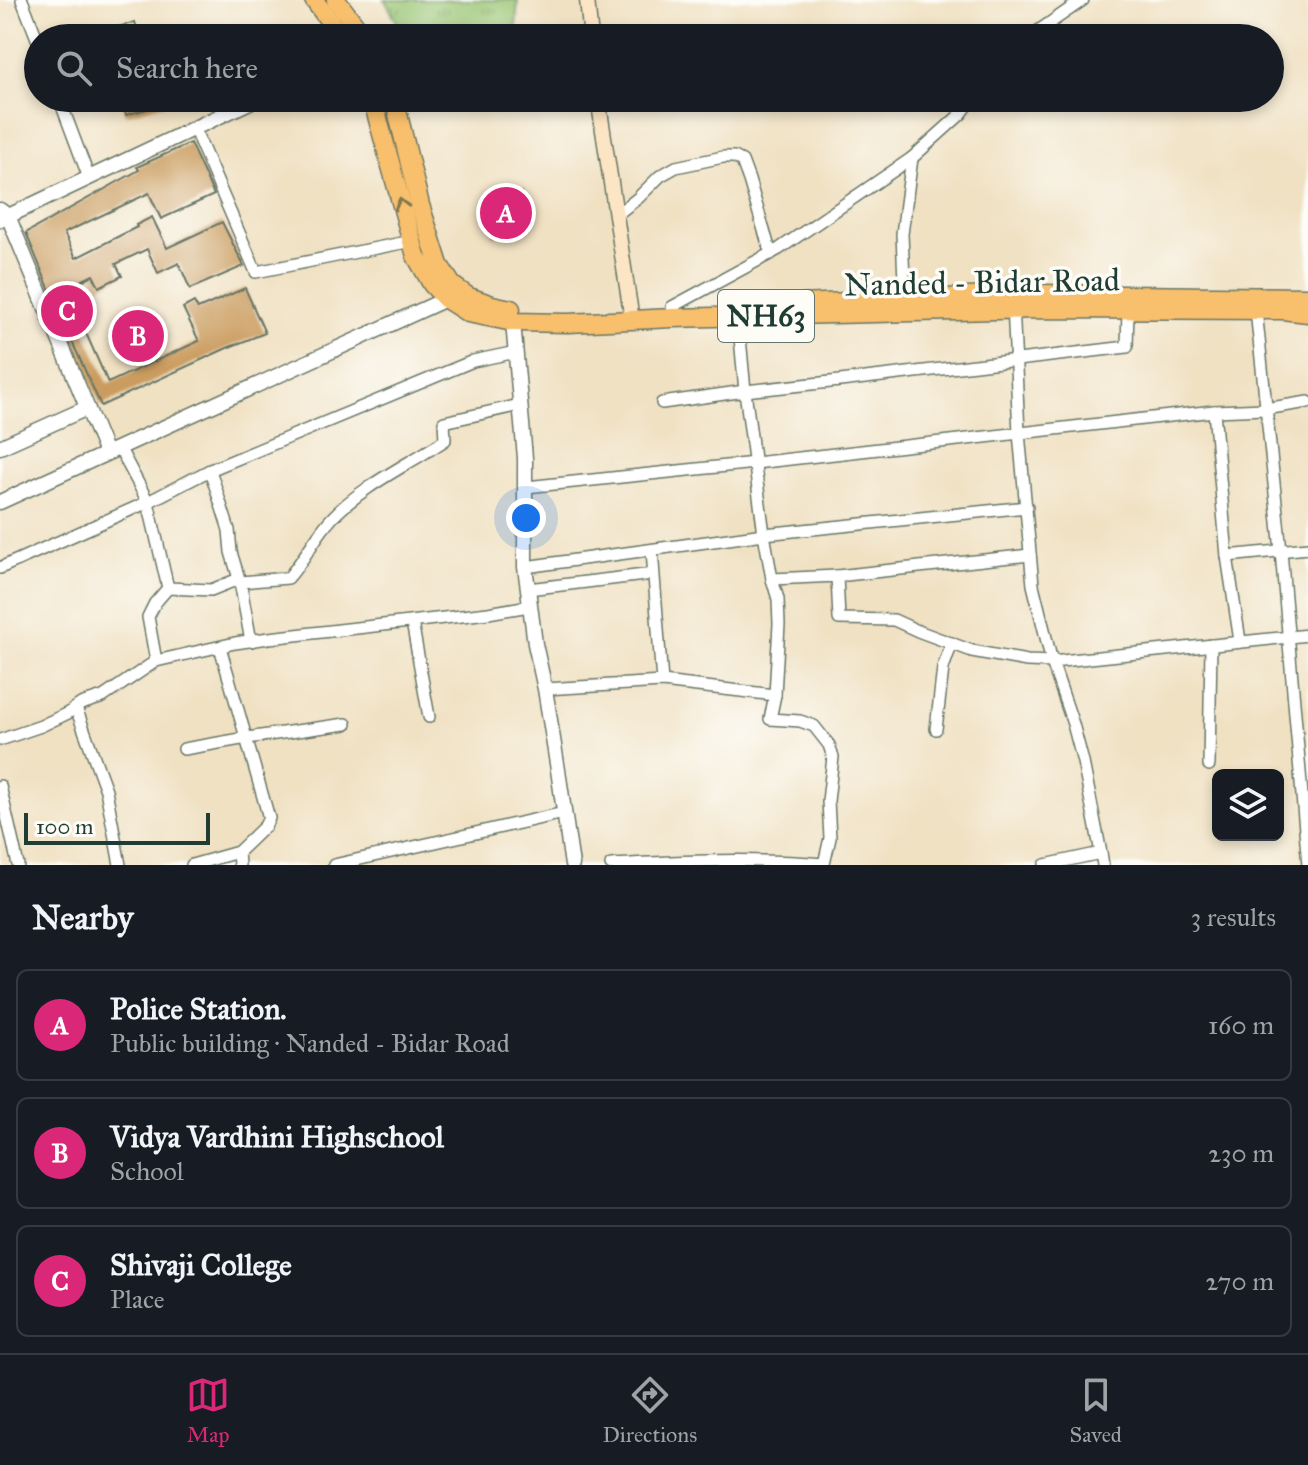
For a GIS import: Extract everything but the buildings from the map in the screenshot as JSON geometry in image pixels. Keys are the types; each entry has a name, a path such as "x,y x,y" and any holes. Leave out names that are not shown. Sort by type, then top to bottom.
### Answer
{"highway":[{"path":"314,0 332,24"},
{"path":"336,0 354,24"},
{"name":"Nanded - Bidar Road","path":"376,112 416,256 432,284 446,299 468,313 513,322 568,323 672,307 905,306"},
{"name":"Nanded - Bidar Road","path":"398,112 427,230 439,265 452,285 469,297 524,312 738,317 1013,302 1259,295 1308,297"},
{"name":"Nanded - Bidar Road","path":"1013,302 1308,313"}],"main road":[{"path":"587,0 590,24"},
{"path":"600,112 631,315"}],"street":[{"path":"22,0 31,24"},
{"path":"1046,24 1082,0"},
{"path":"64,112 89,178"},
{"path":"168,588 148,502 87,408 3,215 228,112"},
{"path":"672,307 771,254 912,158 962,112"},
{"path":"194,128 256,272 412,241"},
{"path":"616,215 660,176 676,167 734,157 742,161 771,254"},
{"path":"905,306 902,234 912,158"},
{"path":"0,502 446,299"},
{"path":"1013,302 1019,433 1033,585 1052,662 1083,762 1102,859 1045,865"},
{"path":"662,403 1127,347 1128,308"},
{"path":"1256,310 1288,635 1302,727 1308,865"},
{"path":"738,317 764,534 778,599 775,695 770,719 800,721 814,726 829,745 833,757 828,801 830,838 824,864"},
{"path":"513,322 526,487 525,567 529,606 572,865"},
{"path":"0,568 148,502 210,470 473,361 516,352"},
{"path":"526,487 1308,402"},
{"path":"168,588 211,590 236,580 288,578 316,537 362,491 445,440 444,422 520,405"},
{"path":"0,447 87,408"},
{"path":"1214,411 1227,556 1240,641"},
{"path":"210,470 229,530 251,641"},
{"path":"525,567 764,534 1027,507"},
{"path":"1227,556 1308,548"},
{"path":"652,550 662,682"},
{"path":"772,579 837,576 1030,555"},
{"path":"528,589 653,574"},
{"path":"837,576 839,619 894,620 972,651 1027,661 1052,662 1308,635"},
{"path":"156,661 148,617 168,588"},
{"path":"0,740 41,726 103,697 156,661 251,641 529,606"},
{"path":"412,622 429,717"},
{"path":"936,729 943,668 952,643"},
{"path":"1209,765 1211,645"},
{"path":"192,865 238,852 265,826 269,818 220,647"},
{"path":"545,689 662,682 775,695"},
{"path":"76,708 106,790 120,865"},
{"path":"184,749 346,724"},
{"path":"0,786 18,865"},
{"path":"334,865 564,813"},
{"path":"398,850 401,865"},
{"path":"238,852 239,865"},
{"path":"611,865 704,860 776,860 831,865"}],"green space":[{"path":"385,0 518,0 516,24 398,24"}],"place":[{"name":"Police Station.","path":"506,213"},
{"name":"Shivaji College","path":"67,311"},
{"name":"Vidya Vardhini Highschool","path":"138,336"}]}
